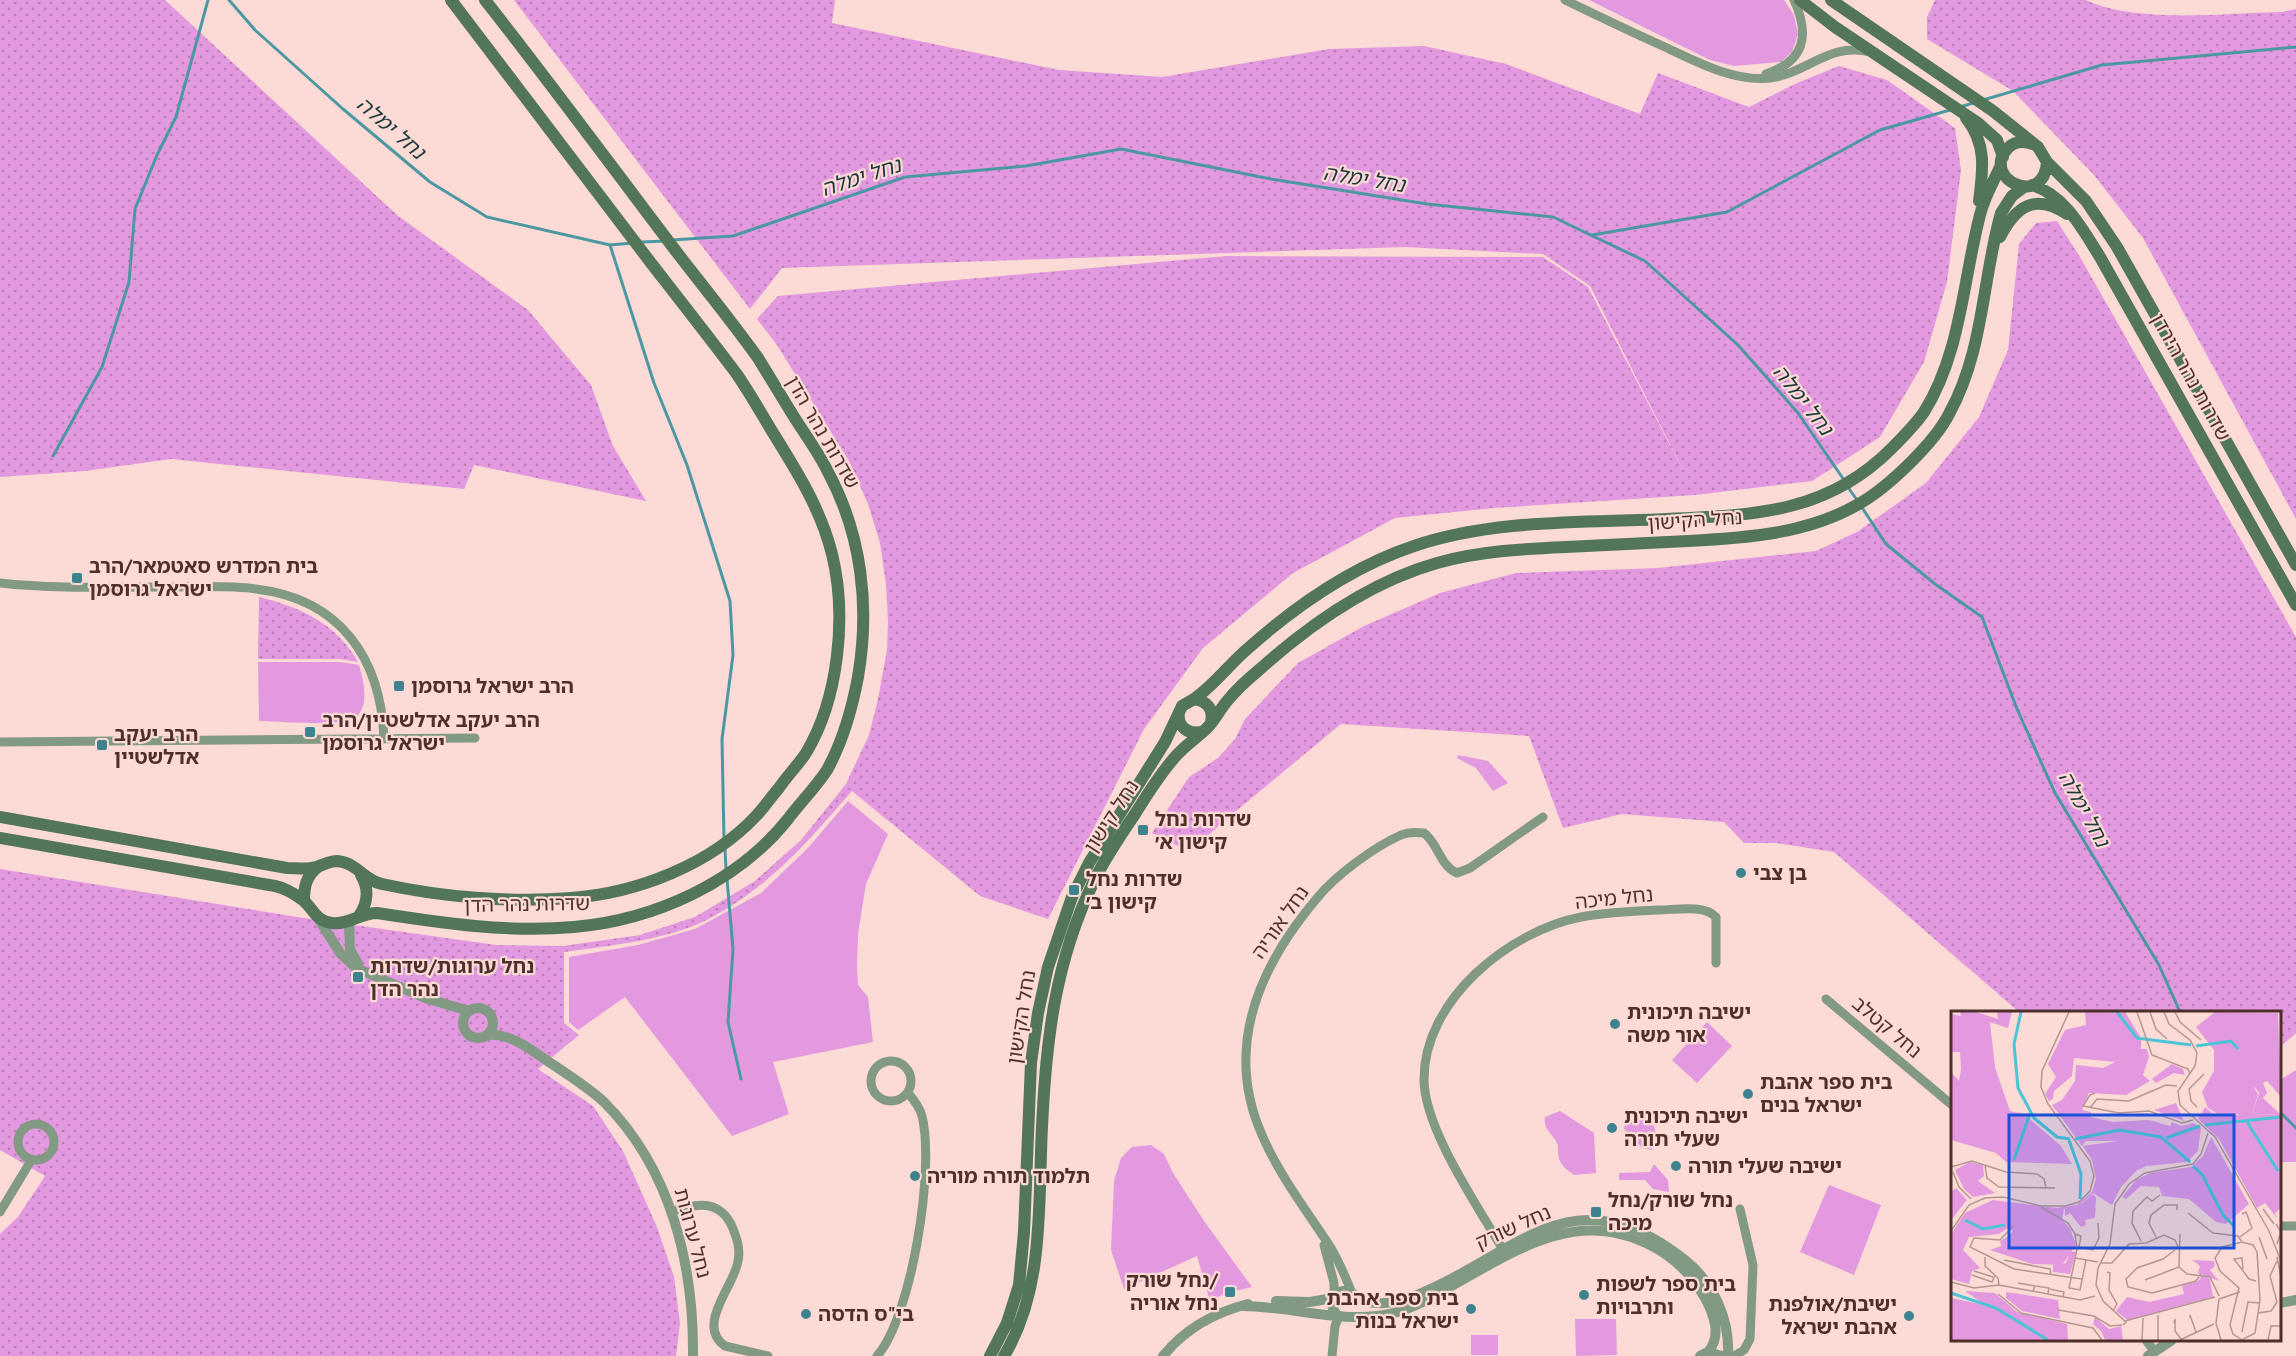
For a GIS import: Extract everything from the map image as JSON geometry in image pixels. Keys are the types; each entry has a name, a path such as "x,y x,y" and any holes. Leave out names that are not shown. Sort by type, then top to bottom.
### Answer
{"main road":[{"name":"שדרות נהר הדן","path":"0,817 287,868 306,868 330,861 340,861 350,864 376,884 431,892 517,899 572,898 623,890 699,859 734,836 756,817 805,754 823,716 838,644 838,589 832,556 823,524 807,487 738,376 451,0"},
{"name":"שדרות נהר הדן","path":"318,918 330,923 377,913 457,925 574,927 628,919 678,901 710,886 748,860 772,838 826,771 846,727 863,647 863,586 857,548 846,512 828,472 757,358 484,0"},
{"path":"1800,0 1991,133 1997,140 2006,178 2018,186 2028,186 2043,176 2047,162 2042,151 1993,111 1831,0"},
{"path":"1957,108 1973,127 1983,152 1982,180 1972,251"},
{"path":"1972,251 1980,212 2002,161 2010,147 2015,144 2027,142 2033,144"},
{"name":"שדרות נהר הירדן","path":"2047,162 2086,201 2117,246 2296,565"},
{"name":"נחל הקישון","path":"1211,722 1241,686 1300,635 1362,595 1418,569 1460,557 1504,551 1729,539 1772,534 1817,523 1855,507 1871,497 1901,473 1931,441 1951,412 1967,375 1977,341 2001,213 2012,196 2028,186"},
{"name":"שדרות נהר הירדן","path":"2028,186 2041,188 2056,198 2075,219 2118,287 2296,605"},
{"path":"1993,251 2013,215 2028,205 2044,204 2075,219"},
{"name":"נחל הקישון","path":"1194,699 1244,652 1302,605 1371,563 1420,544 1455,534 1512,527 1706,517 1768,511 1809,501 1844,487 1885,456 1914,425 1930,401 1953,343 1972,251"},
{"path":"1194,699 1205,702 1212,711 1211,722 1202,732 1196,733 1186,730 1179,722 1179,711 1185,703 1194,699"},
{"name":"נחל הקישון","path":"990,1356 1007,1323 1019,1285 1024,1232 1031,1063 1038,1013 1048,967 1065,916 1083,873 1099,844 1165,742 1179,711"},
{"name":"נחל קישון","path":"1004,1356 1019,1329 1032,1287 1037,1233 1045,1064 1055,992 1068,947 1084,902 1110,851 1170,762 1202,732"},
{"path":"0,838 275,886 288,890 304,902 318,918"},
{"path":"304,902 306,883 310,874 319,866"},
{"path":"354,918 366,900 367,891 360,872"}],"street":[{"path":"1565,0 1705,65 1740,76 1758,78 1779,76 1840,50 1862,50 1875,53"},
{"path":"1740,76 1766,74 1786,65 1794,58 1803,40 1803,31 1794,0"},
{"path":"0,583 61,587 253,588 302,601 331,618 349,634 363,653 377,686 383,714 384,739"},
{"path":"0,742 475,738"},
{"name":"נחל אוריה","path":"1354,1294 1331,1249 1262,1136 1249,1096 1245,1063 1248,1030 1266,972 1298,920 1323,890 1365,856 1402,834 1424,832 1448,867 1457,873 1470,868 1543,817"},
{"name":"נחל מיכה","path":"1505,1252 1440,1137 1426,1100 1425,1056 1437,1023 1450,1005 1470,978 1512,946 1555,924 1581,917 1635,911 1687,909 1708,911 1716,917 1716,963"},
{"path":"318,918 340,953 363,972 425,998 469,1011"},
{"path":"354,918 350,950 363,972"},
{"path":"425,998 450,1013 473,1038 487,1035 493,1023 491,1016 485,1010 475,1008 464,1016 463,1026"},
{"name":"נחל קטלב","path":"1826,999 1951,1103"},
{"name":"נחל ערוגות","path":"493,1023 514,1041 576,1080 604,1102 627,1129 648,1161 661,1184 682,1248 693,1321 693,1356"},
{"name":"נחל ערוגות","path":"487,1035 495,1034 514,1041"},
{"path":"888,1061 895,1061 906,1067 911,1077 908,1093 901,1100 892,1102 882,1100 871,1086 871,1076 876,1068 888,1061"},
{"path":"877,1356 886,1344 900,1311 918,1245 926,1145 922,1115 908,1093"},
{"path":"0,1212 32,1160 44,1158 53,1150 54,1138 48,1128 42,1125 30,1124 25,1127 19,1137 18,1143 22,1154 32,1160"},
{"path":"671,1212 690,1205 712,1206 725,1213 738,1244 738,1263 716,1310 716,1330 720,1342 725,1346 768,1356"},
{"path":"1734,1356 1744,1350 1750,1339 1753,1265 1740,1209"},
{"name":"נחל שורק","path":"1242,1306 1342,1316 1382,1315 1404,1311 1418,1305 1538,1231 1575,1221 1616,1223 1642,1231 1662,1242 1686,1260 1706,1281 1717,1300 1725,1322 1729,1338 1728,1356"},
{"name":"נחל אוריה","path":"1317,1228 1327,1254 1334,1283 1334,1297"},
{"name":"נחל שורק","path":"1354,1294 1371,1302 1401,1300 1505,1252 1542,1239 1576,1231 1614,1232 1648,1244 1676,1260 1705,1297 1714,1317 1716,1333 1713,1347 1704,1354"},
{"path":"1332,1356 1335,1326 1342,1316 1358,1306 1354,1294 1342,1291 1334,1297 1332,1308 1342,1316"},
{"name":"נחל שורק","path":"1163,1356 1189,1332 1212,1317 1242,1306 1269,1300 1310,1302 1334,1297"},
{"path":"2281,1303 2296,1300"},
{"path":"2151,1353 2170,1341"},
{"path":"1704,1354 1722,1356"}],"shaded area":[{"path":"0,0 165,0 397,215 528,310 591,385 613,446 646,501 474,465 464,489 171,459 85,471 0,477"},
{"path":"514,0 835,0 832,23 1059,70 1162,77 1329,49 1424,46 1506,64 1640,114 1658,73 1749,107 1797,83 1839,66 1887,80 1955,128 1961,170 1947,282 1924,362 1880,437 1812,481 1695,495 1494,508 1395,518 1293,573 1203,648 1144,729 1048,919 980,896 852,791 782,866 763,883 721,912 698,924 666,935 564,952 564,1023 579,1035 538,1069 593,1106 623,1151 657,1227 674,1277 680,1323 676,1356 0,1356 0,1234 18,1217 45,1176 0,1150 0,869 297,917 496,945 563,946 640,935 695,917 755,881 801,840 846,784 869,735 878,699 887,650 886,584 880,543 868,504 849,461 777,345 757,319 778,296 1226,256 1543,257 1588,287 1688,480 1590,286 1543,254 1405,247 782,268 750,309"},
{"path":"1589,0 1784,0 1794,15 1798,34 1792,52 1781,62 1734,66 1710,60"},
{"path":"1935,0 2086,0 2106,7 2155,15 2282,12 2296,9 2296,519 2143,238 2094,175 2013,91 1927,39 1927,17"},
{"path":"2057,221 2080,257 2296,637 2296,1033 2281,1046 2281,1011 2018,1011 1834,852 1776,843 1744,843 1724,822 1622,814 1563,828 1529,736 1341,724 1190,852 1152,833 1189,777 1218,758 1235,739 1245,719 1298,663 1364,626 1440,593 1516,573 1658,568 1816,551 1857,532 1926,483 1979,417 2008,350 2019,244 2036,223"},
{"path":"259,597 289,606 316,619 339,637 358,662 340,659 258,659"},
{"path":"258,662 340,662 359,665 364,690 362,709 352,719 328,723 259,721"},
{"path":"1458,755 1488,761 1508,783 1493,791 1476,768 1457,758"},
{"path":"848,801 888,834 866,884 858,934 858,985 868,997 873,1042 773,1062 789,1114 732,1136 625,997 578,1030 569,1022 569,957 638,945 695,929 761,893 808,848"},
{"path":"1707,1022 1732,1046 1697,1083 1672,1060"},
{"path":"2296,1070 2296,1162 2281,1162 2281,1079"},
{"path":"1560,1111 1594,1133 1596,1173 1574,1175 1561,1163 1557,1144 1545,1121 1545,1117"},
{"path":"1647,1114 1656,1132 1652,1150 1642,1148 1624,1129 1626,1119"},
{"path":"1151,1145 1164,1154 1173,1173 1204,1221 1252,1287 1224,1294 1210,1301 1197,1256 1124,1289 1111,1250 1114,1181 1121,1158 1132,1147"},
{"path":"1654,1164 1668,1180 1669,1192 1653,1189 1645,1180 1619,1180 1619,1173 1650,1172"},
{"path":"1829,1185 1881,1205 1854,1275 1800,1252"},
{"path":"1575,1319 1616,1319 1617,1355 1576,1356"},
{"path":"1471,1335 1498,1335 1498,1355 1471,1355"}],"waterway":[{"path":"53,456 102,367 129,282 135,209 157,155 176,117 208,0"},
{"name":"נחל ימלה","path":"229,0 255,30 343,109 430,182 487,217 610,245 632,243"},
{"path":"1983,100 2102,65 2296,47"},
{"path":"1960,107 1973,103"},
{"path":"1592,235 1727,212 1880,130 1950,110"},
{"name":"נחל ימלה","path":"672,240 733,236 905,177 1026,166 1121,149 1271,179 1427,204 1553,217 1645,261 1738,345 1798,413 1844,480"},
{"name":"נחל ימלה","path":"642,242 665,241"},
{"path":"610,245 654,383 687,465 730,601 733,655 722,739 724,839"},
{"name":"נחל ימלה","path":"1847,486 1857,500"},
{"name":"נחל ימלה","path":"1861,506 1886,544 1935,584 1982,617 2017,709 2055,793 2159,965 2180,1011"},
{"path":"725,849 726,869"},
{"path":"727,879 733,949 728,1022 741,1079"},
{"name":"נחל ימלה","path":"2281,1113 2296,1128"}],"place":[{"name":"בית המדרש סאטמאר/הרב ישראל גרוסמן","path":"77,578"},
{"name":"הרב ישראל גרוסמן","path":"399,686"},
{"name":"הרב יעקב אדלשטיין/הרב ישראל גרוסמן","path":"310,732"},
{"name":"הרב יעקב אדלשטיין","path":"102,745"},
{"name":"שדרות נחל קישון א׳","path":"1143,830"},
{"name":"בן צבי","path":"1741,873"},
{"name":"שדרות נחל קישון ב׳","path":"1074,890"},
{"name":"נחל ערוגות/שדרות נהר הדן","path":"358,977"},
{"name":"ישיבה תיכונית אור משה","path":"1615,1024"},
{"name":"בית ספר אהבת ישראל בנים","path":"1748,1094"},
{"name":"ישיבה תיכונית שעלי תורה","path":"1612,1128"},
{"name":"ישיבה שעלי תורה","path":"1676,1166"},
{"name":"תלמוד תורה מוריה","path":"915,1176"},
{"name":"נחל שורק/נחל מיכה","path":"1596,1212"},
{"name":"נחל שורק/ נחל אוריה","path":"1230,1292"},
{"name":"בית ספר לשפות ותרבויות","path":"1584,1295"},
{"name":"בית ספר אהבת ישראל בנות","path":"1471,1309"},
{"name":"בי\"ס הדסה","path":"806,1314"},
{"name":"ישיבת/אולפנת אהבת ישראל","path":"1909,1316"}]}
